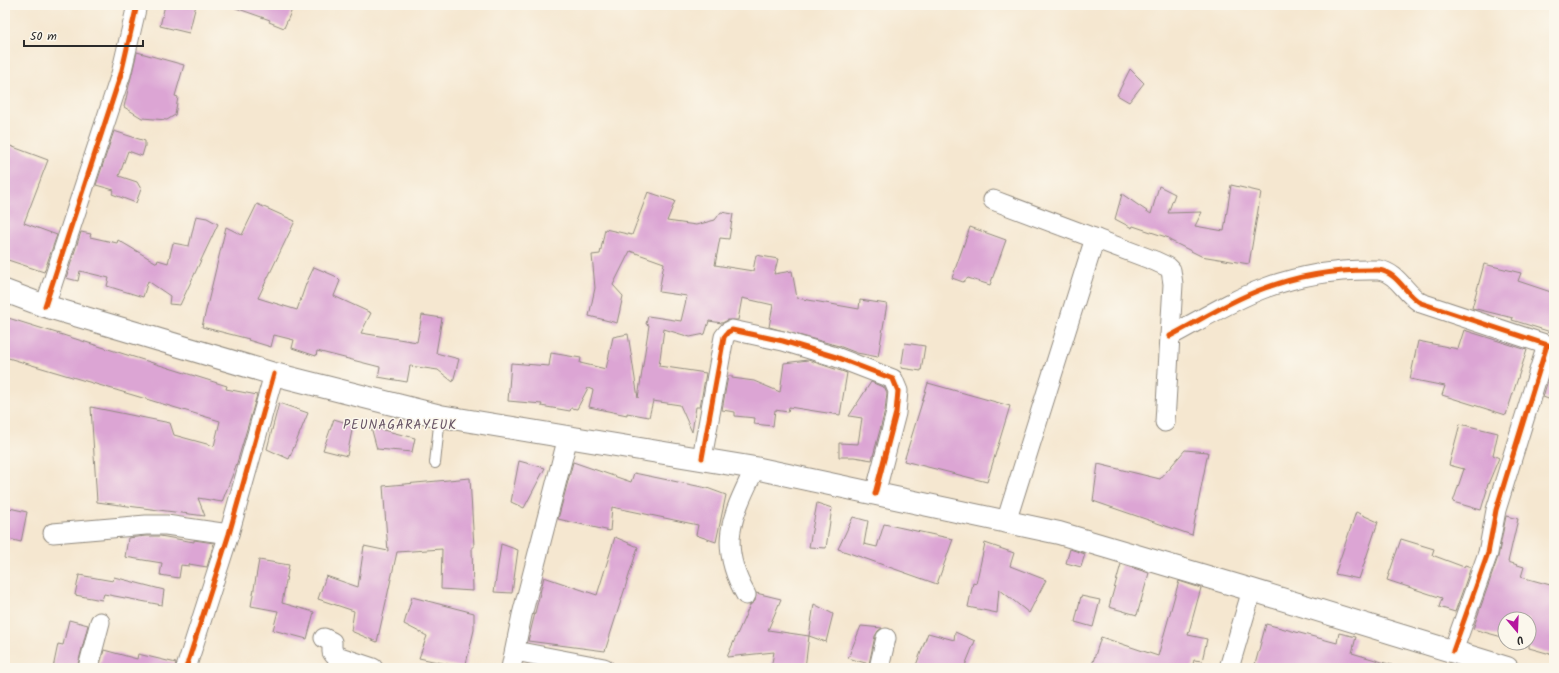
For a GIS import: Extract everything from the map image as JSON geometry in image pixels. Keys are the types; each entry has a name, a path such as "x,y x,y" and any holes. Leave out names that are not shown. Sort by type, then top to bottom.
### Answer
{"highway":[{"path":"5,291 45,306 274,374 440,416 702,458 755,468 1059,533 1453,651 1479,664 1507,668"}],"street":[{"path":"45,306 121,74 137,5"},
{"path":"993,200 1155,261 1171,270 1173,275 1173,290 1165,422"},
{"path":"1006,522 1095,238"},
{"path":"1170,336 1238,300 1265,288 1286,281 1326,272 1379,270 1386,271 1391,274 1409,294 1421,303 1551,346 1496,510 1488,553 1453,651"},
{"path":"702,458 724,336 732,330 784,341 836,357 893,379 898,391 896,414 875,494"},
{"path":"186,668 229,534 274,374"},
{"path":"568,437 522,614 513,660 604,668"},
{"path":"746,595 734,570 730,556 730,539 732,522 737,505 755,468"},
{"path":"53,534 166,524 229,534"},
{"path":"1229,668 1252,590"},
{"path":"88,668 100,622"},
{"path":"324,638 331,641 332,652 334,655 373,668"},
{"path":"879,668 886,638"}],"lane":[{"path":"435,463 440,416"}],"building":[{"path":"165,5 196,5 189,33 160,26"},
{"path":"233,5 294,5 284,28 269,22 270,20 233,7"},
{"path":"137,52 184,65 175,96 178,97 175,115 167,120 142,118 124,107"},
{"path":"1130,69 1144,83 1129,102 1117,95"},
{"path":"114,131 145,141 142,156 128,151 119,176 137,182 141,189 136,203 112,194 114,190 96,185"},
{"path":"5,144 48,160 24,223 57,235 44,272 5,259"},
{"path":"1231,185 1261,192 1249,264 1201,256 1169,240 1169,238 1133,226 1132,228 1115,219 1122,194 1151,214 1159,186 1175,194 1168,213 1202,212 1195,226 1224,231"},
{"path":"648,192 675,201 667,221 696,225 715,220 721,212 733,214 729,239 720,238 715,265 753,271 756,255 778,259 774,274 792,271 797,298 859,309 860,300 887,304 878,357 857,353 839,346 769,327 773,305 742,298 738,320 728,320 722,323 709,321 705,334 690,337 664,329 659,366 706,373 700,407 696,407 692,432 680,405 653,401 649,417 627,413 627,415 589,407 593,390 588,388 577,409 571,408 570,411 541,406 542,404 508,401 511,363 549,366 551,353 581,358 580,363 606,369 613,337 628,334 638,398 649,325 646,324 648,316 681,321 687,296 659,292 664,263 630,251 613,285 623,296 617,323 589,316 595,288 592,255 600,254 605,229 632,235"},
{"path":"257,204 295,221 258,298 297,310 314,267 335,276 340,281 334,296 371,313 361,333 417,342 422,315 442,318 436,353 459,359 453,382 438,370 410,366 407,382 378,377 380,367 317,351 316,356 292,348 294,340 274,335 271,347 248,340 249,339 202,327 226,227 242,235"},
{"path":"196,216 207,218 218,224 180,305 169,304 170,296 148,281 143,297 107,286 109,278 80,271 78,281 66,278 81,232 91,234 90,237 117,243 118,240 157,263 158,260 168,263 173,243 189,246"},
{"path":"970,227 1006,240 990,285 968,278 963,282 952,278"},
{"path":"1484,264 1521,273 1518,281 1554,293 1554,333 1512,320 1513,318 1472,308"},
{"path":"5,317 227,386 226,389 257,395 237,463 222,502 198,498 205,516 97,502 91,407 170,423 174,435 214,446 220,421 5,357"},
{"path":"1464,330 1527,350 1506,415 1442,395 1445,386 1410,379 1418,341 1458,349"},
{"path":"905,343 925,346 921,371 901,368"},
{"path":"808,360 847,373 840,415 789,407 788,412 775,410 773,426 754,424 755,418 735,416 735,412 722,410 728,376 732,376 732,378 754,381 780,392 784,363"},
{"path":"1554,360 1554,401 1543,397"},
{"path":"871,382 885,388 887,393 885,411 872,460 854,457 839,457 839,443 858,444 862,418 849,416"},
{"path":"928,383 1010,406 987,482 904,461"},
{"path":"279,403 308,413 289,459 267,449"},
{"path":"334,419 353,425 347,456 323,450"},
{"path":"1460,424 1498,433 1493,455 1499,458 1486,489 1487,490 1481,510 1453,502 1464,469 1449,465"},
{"path":"371,427 415,438 412,452 377,449"},
{"path":"1185,450 1208,452 1192,535 1093,501 1098,464 1160,479"},
{"path":"519,461 545,468 524,508 511,502"},
{"path":"573,462 631,482 634,473 707,488 726,495 716,542 696,535 698,525 612,507 610,531 558,519"},
{"path":"470,478 474,547 472,547 473,591 441,589 442,549 397,552 377,642 351,631 354,611 318,599 326,576 358,587 364,546 388,551 383,486"},
{"path":"817,503 832,508 826,548 809,547"},
{"path":"5,507 27,512 21,542 5,538"},
{"path":"1356,512 1378,522 1359,579 1335,574"},
{"path":"1506,516 1518,519 1508,562 1524,567 1521,577 1554,586 1554,655 1537,650 1537,611 1497,611 1497,636 1473,629 1498,557"},
{"path":"853,517 868,521 864,544 877,547 884,524 953,539 937,584 838,549"},
{"path":"160,536 194,542 194,540 214,543 207,567 189,564 189,566 181,565 179,578 160,575 162,563 125,557 128,538"},
{"path":"615,537 638,547 605,651 528,641 544,577 597,595"},
{"path":"1401,539 1434,549 1432,555 1464,567 1465,565 1471,567 1455,612 1439,607 1442,598 1387,580"},
{"path":"985,543 1014,553 1010,566 1046,580 1029,613 999,589 997,613 968,607 973,583 976,584"},
{"path":"501,544 518,550 512,593 494,592"},
{"path":"1070,549 1085,554 1081,567 1066,563"},
{"path":"259,560 289,565 282,603 314,612 307,639 273,630 278,611 251,606"},
{"path":"1121,564 1149,573 1137,615 1109,607"},
{"path":"79,575 113,581 114,577 164,590 162,605 104,594 102,600 75,595"},
{"path":"1179,581 1201,588 1188,635 1207,639 1202,661 1194,660 1192,668 1091,668 1101,637 1158,656"},
{"path":"756,593 781,599 768,630 809,636 805,668 771,668 774,652 727,657 750,605 755,601"},
{"path":"1081,596 1100,600 1093,627 1075,622"},
{"path":"412,597 474,613 474,630 465,668 419,658 427,636 404,624"},
{"path":"814,604 833,614 826,642 809,636"},
{"path":"69,620 88,625 77,668 53,668 58,644 63,645"},
{"path":"1266,624 1337,643 1339,633 1356,637 1352,653 1392,665 1392,668 1254,668"},
{"path":"861,626 882,628 875,636 869,664 848,658"},
{"path":"955,632 975,641 964,668 915,668 928,633 954,640"},
{"path":"104,650 137,659 138,654 176,663 175,668 99,668"}],"cycle path":[{"path":"45,306 121,74 137,5"},
{"path":"1170,336 1241,298 1279,283 1321,273 1350,270 1379,270 1391,275 1421,303 1554,347"},
{"path":"702,458 724,337 732,330 783,341 836,357 893,379 898,391 896,413 875,494"},
{"path":"1453,651 1488,553 1496,510 1547,345"},
{"path":"186,668 229,534 274,374"}],"district":[{"name":"PEUNAGARAYEUK","path":"400,424"}]}
